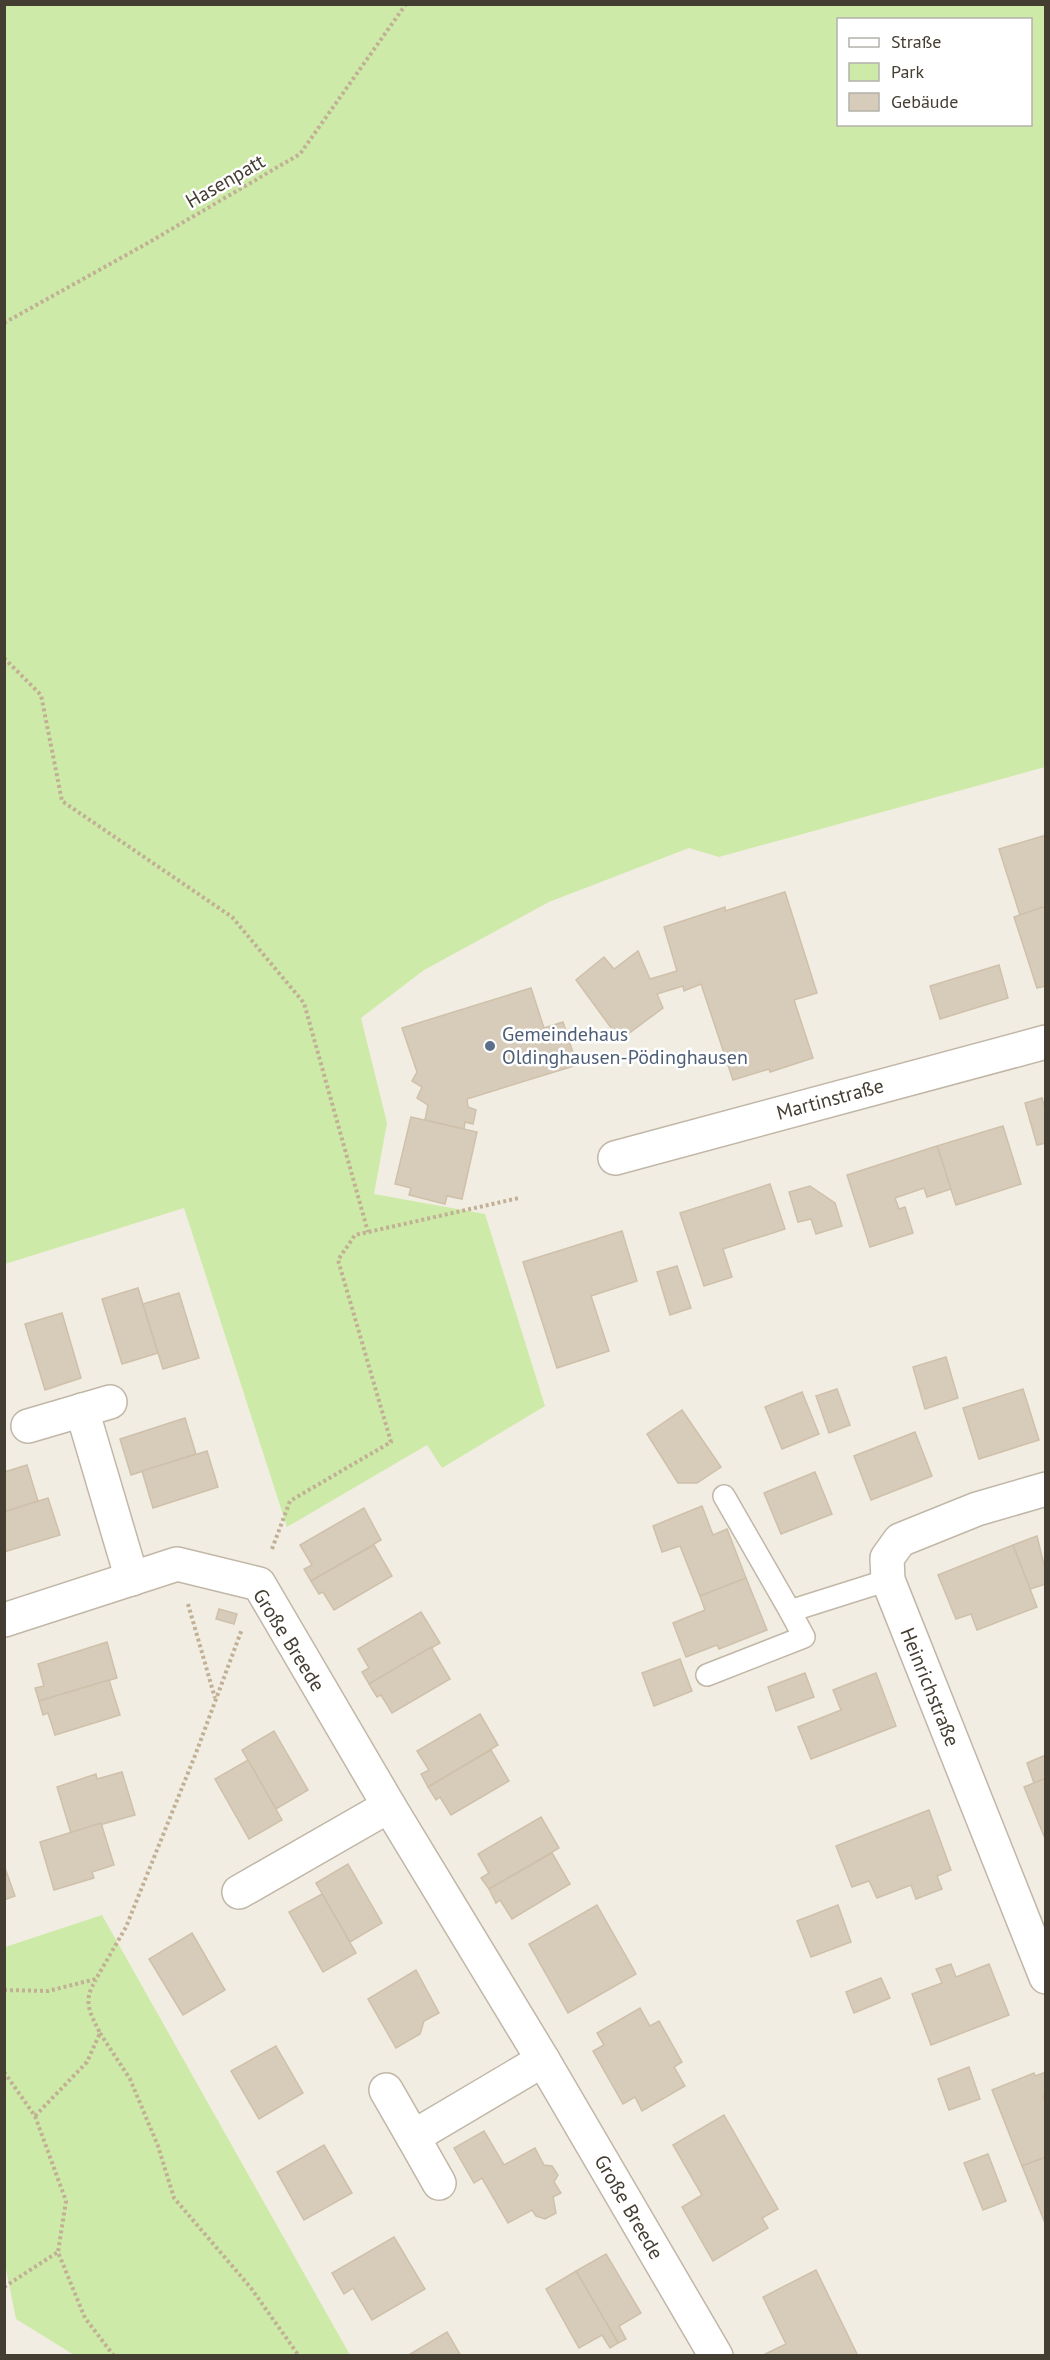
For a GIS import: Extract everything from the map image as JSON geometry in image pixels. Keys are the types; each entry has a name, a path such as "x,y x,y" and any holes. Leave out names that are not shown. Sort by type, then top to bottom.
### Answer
{"street":[{"name":"Martinstraße","path":"615,1158 1046,1041"},
{"path":"28,1426 96,1406 132,1579"},
{"name":"Heinrichstraße","path":"1046,1489 977,1509 900,1540 887,1558 888,1580 1046,1977"},
{"name":"Große Breede","path":"177,1564 259,1584 388,1806 543,2060 714,2355"},
{"path":"4,1620 177,1564"},
{"path":"239,1892 388,1806"},
{"path":"413,2137 543,2060"},
{"path":"386,2090 439,2183"}],"lane":[{"path":"707,1675 804,1637 724,1496"},
{"path":"790,1611 888,1580"}],"path":[{"name":"Hasenpatt","path":"4,323 146,244 300,154 406,4"},
{"path":"4,658 41,695 62,801 232,918 304,1003 368,1232"},
{"path":"298,2355 251,2288 174,2198 158,2146 130,2079 88,2011 88,1991 126,1928 196,1753 290,1501 392,1442 338,1260 355,1235 519,1198"},
{"path":"177,1564 215,1699"},
{"path":"4,1990 48,1990 96,1979"},
{"path":"35,2116 87,2062 100,2033"},
{"path":"4,2072 35,2116 66,2201 58,2252 85,2319 114,2355"},
{"path":"4,2287 58,2252"}],"green space":[{"path":"5,4 1045,5 1045,767 719,857 689,848 549,902 424,970 361,1018 387,1123 374,1194 485,1214 545,1406 442,1468 427,1445 287,1527 184,1208 5,1264"},
{"path":"102,1915 350,2355 74,2355 16,2319 4,2259 5,1947"}],"building":[{"path":"1046,835 1046,906 1020,915 999,849"},
{"path":"785,892 817,993 794,1000 813,1058 770,1072 769,1069 733,1080 701,984 684,991 683,986 657,994 663,1008 620,1040 576,980 604,957 614,969 638,951 650,979 677,971 664,927 725,907 725,911"},
{"path":"1046,906 1046,986 1037,988 1014,917"},
{"path":"999,965 1008,998 940,1019 930,986"},
{"name":"Gemeindehaus Oldinghausen-Pödinghausen","path":"531,988 544,1028 563,1022 577,1065 467,1099 468,1107 476,1110 473,1124 465,1122 464,1129 425,1120 428,1105 417,1098 422,1087 412,1081 417,1072 402,1028"},
{"path":"1042,1098 1046,1112 1046,1143 1037,1145 1025,1103"},
{"path":"411,1117 477,1132 462,1199 447,1196 445,1204 409,1195 411,1188 395,1184"},
{"path":"1003,1126 1021,1184 956,1205 937,1146"},
{"path":"937,1146 951,1189 927,1197 924,1188 895,1198 899,1209 905,1207 913,1233 870,1247 847,1175"},
{"path":"770,1184 785,1229 723,1249 732,1277 704,1286 680,1213"},
{"path":"810,1186 835,1203 842,1226 816,1234 811,1219 798,1222 789,1192"},
{"path":"622,1231 637,1281 591,1296 609,1351 557,1368 523,1262"},
{"path":"677,1266 691,1308 670,1315 657,1272"},
{"path":"138,1288 158,1353 122,1364 102,1299"},
{"path":"179,1293 199,1358 163,1369 143,1304"},
{"path":"62,1313 81,1378 45,1390 25,1324"},
{"path":"946,1357 958,1398 925,1409 913,1367"},
{"path":"837,1389 850,1425 829,1433 816,1396"},
{"path":"1023,1389 1039,1440 979,1459 963,1408"},
{"path":"802,1392 819,1434 782,1449 765,1407"},
{"path":"682,1410 721,1467 697,1483 678,1483 647,1434"},
{"path":"185,1418 196,1454 131,1475 120,1439"},
{"path":"915,1432 932,1476 871,1500 854,1456"},
{"path":"207,1451 218,1487 153,1508 142,1471"},
{"path":"27,1465 38,1501 4,1512 4,1472"},
{"path":"815,1472 832,1514 781,1534 764,1493"},
{"path":"48,1498 60,1535 4,1552 4,1512"},
{"path":"702,1506 713,1535 727,1529 746,1578 700,1596 680,1546 662,1552 653,1526"},
{"path":"364,1508 381,1540 311,1581 304,1569 312,1565 300,1545"},
{"path":"1037,1536 1046,1573 1046,1584 1030,1589 1013,1545"},
{"path":"374,1545 392,1576 334,1610 323,1592 319,1594 311,1581"},
{"path":"1013,1545 1037,1607 977,1630 971,1614 956,1619 938,1575"},
{"path":"746,1578 767,1630 719,1649 717,1645 686,1657 673,1623 705,1610 700,1596"},
{"path":"219,1609 237,1614 234,1624 216,1619"},
{"path":"421,1612 440,1643 369,1684 362,1672 369,1668 358,1649"},
{"path":"107,1642 117,1678 39,1701 35,1688 44,1686 38,1664"},
{"path":"431,1647 450,1679 392,1713 381,1695 377,1697 369,1684"},
{"path":"680,1659 692,1691 654,1706 642,1673"},
{"path":"805,1673 814,1697 776,1711 768,1687"},
{"path":"876,1673 896,1726 811,1759 798,1727 841,1710 833,1690"},
{"path":"109,1680 120,1715 55,1735 48,1713 43,1715 39,1701"},
{"path":"480,1714 498,1745 428,1787 421,1774 429,1770 417,1751"},
{"path":"274,1731 308,1790 276,1809 242,1750"},
{"path":"491,1750 509,1781 451,1815 440,1797 436,1800 428,1787"},
{"path":"1046,1755 1046,1778 1034,1783 1027,1763"},
{"path":"248,1760 282,1820 249,1839 215,1779"},
{"path":"122,1772 135,1815 71,1833 57,1787 96,1774 97,1779"},
{"path":"1046,1778 1046,1841 1024,1787"},
{"path":"929,1810 951,1870 937,1876 942,1889 916,1899 911,1885 877,1898 869,1881 852,1887 836,1846"},
{"path":"541,1817 559,1848 489,1889 481,1878 489,1873 478,1854"},
{"path":"101,1823 114,1865 92,1872 94,1878 54,1890 40,1842"},
{"path":"552,1853 570,1884 512,1919 500,1900 496,1903 489,1889"},
{"path":"348,1864 382,1923 350,1942 316,1883"},
{"path":"4,1865 15,1896 4,1900"},
{"path":"322,1894 356,1953 323,1972 289,1912"},
{"path":"597,1905 636,1974 568,2013 529,1944"},
{"path":"838,1905 851,1942 811,1957 797,1921"},
{"path":"192,1933 225,1990 183,2015 149,1959"},
{"path":"951,1964 956,1977 989,1964 1009,2015 931,2045 912,1994 942,1983 936,1969"},
{"path":"416,1970 439,2013 424,2021 420,2034 396,2048 368,1999"},
{"path":"881,1978 890,1998 854,2013 846,1992"},
{"path":"640,2008 650,2026 659,2021 682,2062 674,2067 685,2086 642,2111 635,2097 623,2104 593,2051 604,2045 597,2033"},
{"path":"276,2046 303,2093 259,2119 231,2071"},
{"path":"969,2067 980,2099 949,2110 938,2079"},
{"path":"1046,2072 1046,2095 1043,2096 1046,2103 1046,2157 1022,2166 992,2090 1034,2073 1035,2076"},
{"path":"724,2115 778,2209 762,2218 768,2228 713,2261 682,2207 702,2195 673,2145"},
{"path":"484,2131 504,2165 535,2148 544,2165 552,2166 558,2175 554,2182 561,2193 553,2197 556,2213 545,2219 536,2216 532,2210 508,2223 482,2178 474,2183 454,2148"},
{"path":"324,2145 352,2193 304,2220 277,2172"},
{"path":"988,2154 1006,2201 983,2210 964,2163"},
{"path":"1046,2157 1046,2222 1045,2223 1022,2166"},
{"path":"394,2237 425,2289 372,2320 353,2288 344,2294 332,2273"},
{"path":"606,2254 641,2313 619,2326 626,2339 618,2343 576,2271"},
{"path":"816,2270 858,2356 766,2356 765,2354 786,2344 763,2297"},
{"path":"576,2271 618,2343 610,2348 602,2335 579,2348 546,2289"},
{"path":"447,2332 461,2356 407,2356"}],"place":[{"name":"Gemeindehaus Oldinghausen-Pödinghausen","path":"490,1046"}]}
